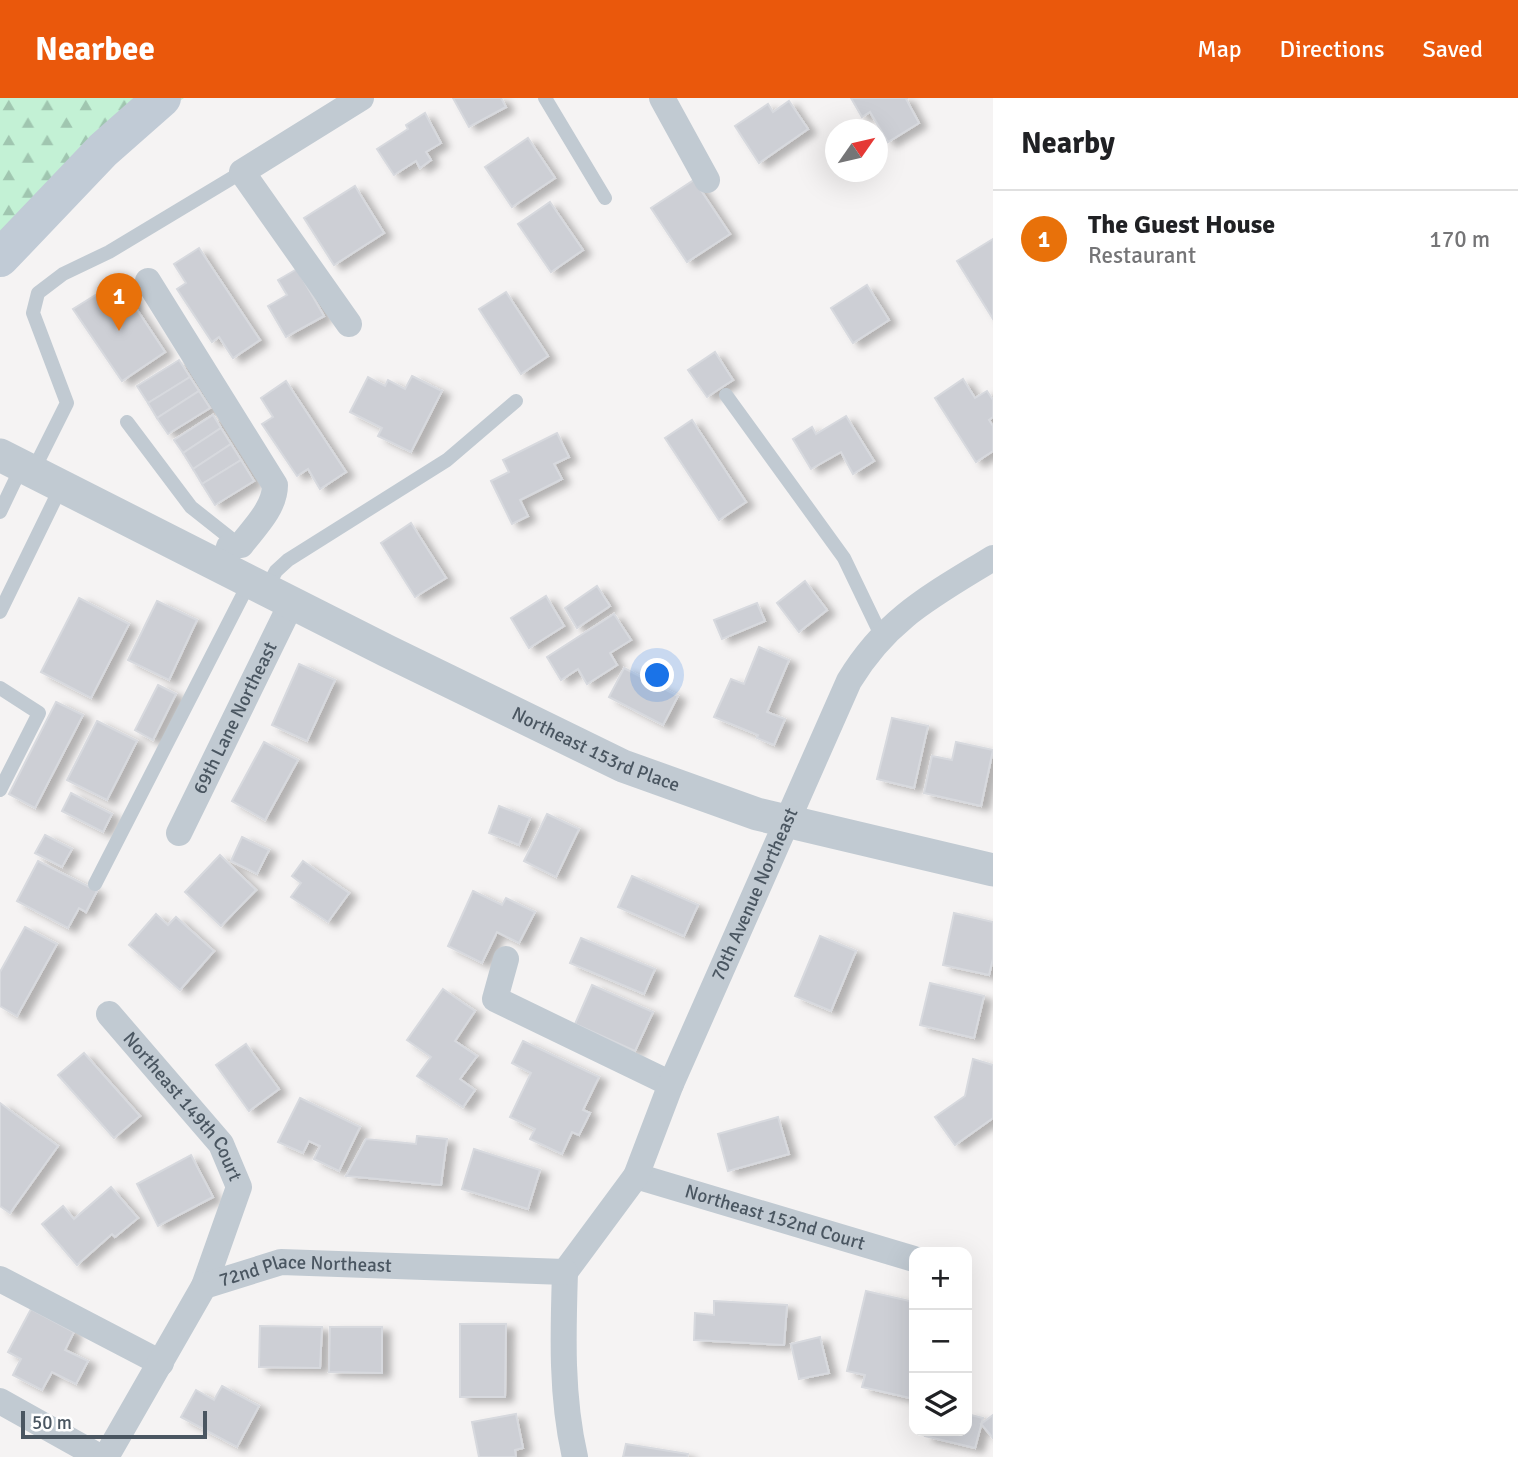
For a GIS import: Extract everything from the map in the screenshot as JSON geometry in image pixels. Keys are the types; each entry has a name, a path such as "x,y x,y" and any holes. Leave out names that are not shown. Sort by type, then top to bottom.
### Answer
{"main road":[{"path":"7,243 103,150 162,98"}],"street":[{"path":"349,324 242,172 361,98"},
{"path":"662,98 707,180"},
{"path":"148,281 272,477 275,496 254,577"},
{"name":"Northeast 153rd Place","path":"29,470 254,577 623,766 732,806 787,822 993,870"},
{"name":"70th Avenue Northeast","path":"565,1272 636,1176 671,1084 849,681 881,635 908,611 993,558"},
{"name":"69th Lane Northeast","path":"179,834 254,577"},
{"path":"506,959 495,999 671,1084"},
{"name":"Northeast 149th Court","path":"109,1014 221,1144 239,1187 204,1286"},
{"name":"Northeast 152nd Court","path":"636,1176 909,1258"},
{"name":"72nd Place Northeast","path":"106,1457 204,1286 281,1262 565,1272"},
{"path":"565,1272 564,1353 568,1427 575,1457"},
{"path":"0,1279 161,1363"},
{"path":"0,1401 100,1457"}],"lane":[{"path":"545,98 605,198"},
{"path":"0,512 29,470 67,403 33,313 38,293 63,274 109,252 242,172"},
{"path":"726,395 844,558 881,635"},
{"path":"95,884 254,577 276,571 288,560 447,460 516,401"},
{"path":"127,422 191,507 254,577"},
{"path":"0,612 29,470"},
{"path":"0,688 39,713 0,790"}],"green space":[{"path":"0,98 184,98 105,151 0,260"}],"building":[{"path":"453,98 501,98 506,107 469,127"},
{"path":"851,98 908,98 906,99 919,123 888,142 888,119 874,119 870,112 862,117"},
{"path":"789,101 808,129 759,163 735,126 768,104 773,112"},
{"path":"425,113 441,143 426,152 431,160 420,168 416,161 394,175 377,149 408,129 406,125"},
{"path":"528,138 555,178 512,207 485,167"},
{"path":"694,180 730,234 687,262 651,208"},
{"path":"355,186 384,233 334,265 304,218"},
{"path":"550,202 583,250 551,272 518,224"},
{"path":"993,239 993,319 957,261"},
{"path":"199,248 260,340 233,358 219,337 212,342 177,289 186,283 174,264"},
{"path":"297,269 324,316 286,337 268,306 287,295 278,280"},
{"path":"118,281 165,352 122,381 73,309"},
{"path":"867,285 889,320 853,343 831,308"},
{"path":"506,292 548,356 521,374 479,309"},
{"path":"715,352 733,380 707,397 688,370"},
{"path":"179,360 190,377 148,403 137,386"},
{"path":"412,376 442,391 411,452 378,436 382,428 350,412 368,377 385,386 388,380 405,389"},
{"path":"190,377 199,391 157,418 148,403"},
{"path":"963,379 975,398 987,391 993,400 993,417 989,420 993,426 993,451 976,462 935,398"},
{"path":"286,381 346,472 320,489 308,469 297,476 262,424 273,417 261,398"},
{"path":"199,391 210,408 168,434 157,418"},
{"path":"213,415 221,428 183,453 174,440"},
{"path":"846,416 874,461 853,474 841,452 811,469 793,439 812,427 816,434"},
{"path":"692,420 746,502 719,520 665,438"},
{"path":"221,428 231,444 193,469 183,453"},
{"path":"557,433 569,457 554,464 562,479 520,500 528,516 512,524 491,481 509,472 503,460"},
{"path":"231,444 241,460 202,484 193,469"},
{"path":"241,460 254,481 215,505 202,484"},
{"path":"411,523 446,578 415,597 381,543"},
{"path":"805,581 827,610 799,632 777,603"},
{"path":"597,586 610,606 577,628 565,608"},
{"path":"546,596 564,626 529,648 511,618"},
{"path":"79,598 129,624 91,698 41,672"},
{"path":"157,601 197,620 169,680 128,660"},
{"path":"757,603 765,621 722,639 714,620"},
{"path":"614,614 631,640 610,653 617,665 587,684 578,669 561,680 547,657"},
{"path":"759,647 789,660 767,712 785,719 774,745 757,738 758,735 714,717 731,679 744,684"},
{"path":"299,664 335,680 307,741 272,725"},
{"path":"624,668 678,696 663,725 609,697"},
{"path":"158,685 176,694 153,740 135,730"},
{"path":"56,702 83,715 35,808 9,794"},
{"path":"892,718 928,726 914,788 877,779"},
{"path":"97,721 137,741 107,800 67,780"},
{"path":"264,742 298,760 265,820 232,801"},
{"path":"956,742 993,750 981,806 924,793 932,756 952,760"},
{"path":"71,793 112,814 103,832 62,811"},
{"path":"499,806 530,818 519,845 489,833"},
{"path":"547,814 579,829 556,877 524,861"},
{"path":"45,835 72,849 62,867 35,853"},
{"path":"242,837 269,850 257,874 231,861"},
{"path":"220,855 256,890 221,926 185,892"},
{"path":"38,861 97,891 86,912 79,908 68,928 17,901"},
{"path":"303,861 349,893 328,922 291,897 301,883 292,876"},
{"path":"632,876 698,905 684,936 618,907"},
{"path":"473,891 502,905 506,898 535,912 519,943 497,932 482,963 448,946"},
{"path":"954,913 993,922 993,959 989,975 943,965"},
{"path":"156,914 168,925 176,917 214,951 180,990 129,945"},
{"path":"25,927 57,944 17,1016 0,1006 0,972"},
{"path":"820,936 856,951 831,1011 795,996"},
{"path":"581,938 655,969 644,994 570,963"},
{"path":"930,983 984,996 974,1038 920,1025"},
{"path":"592,985 653,1012 635,1051 575,1024"},
{"path":"443,989 475,1011 455,1041 477,1056 460,1079 475,1090 463,1107 417,1076 431,1057 407,1040"},
{"path":"523,1041 599,1077 583,1110 590,1113 579,1135 572,1132 562,1154 530,1139 535,1129 510,1117 531,1073 512,1063"},
{"path":"246,1044 279,1089 249,1111 216,1065"},
{"path":"84,1053 140,1116 114,1138 58,1075"},
{"path":"973,1059 993,1065 993,1118 955,1145 935,1117 965,1096"},
{"path":"300,1098 360,1127 339,1171 314,1159 320,1146 309,1141 303,1153 278,1142"},
{"path":"0,1103 58,1146 10,1213 0,1206"},
{"path":"778,1117 789,1154 728,1171 718,1134"},
{"path":"417,1136 447,1139 441,1185 346,1176 366,1139 416,1144"},
{"path":"474,1149 540,1170 528,1209 462,1189"},
{"path":"191,1155 213,1197 158,1226 137,1184"},
{"path":"111,1187 138,1218 115,1237 112,1234 77,1265 42,1224 63,1206 74,1219"},
{"path":"866,1291 909,1301 909,1398 862,1387 865,1375 847,1371"},
{"path":"714,1301 787,1305 784,1345 694,1340 695,1313 714,1315"},
{"path":"31,1309 74,1332 65,1350 88,1361 76,1384 52,1372 42,1390 13,1375 21,1359 8,1352"},
{"path":"460,1324 506,1324 505,1397 460,1397"},
{"path":"260,1326 322,1327 320,1368 259,1367"},
{"path":"330,1327 382,1327 382,1373 329,1372"},
{"path":"820,1337 829,1373 799,1379 791,1344"},
{"path":"222,1386 259,1406 237,1447 181,1417 196,1390 214,1400"},
{"path":"516,1414 523,1448 515,1450 516,1457 479,1457 472,1422"},
{"path":"972,1415 983,1418 975,1448 925,1436 972,1436"},
{"path":"993,1415 993,1438 981,1424"},
{"path":"626,1444 688,1454 687,1457 623,1457"}],"place":[{"name":"The Guest House","path":"119,331"}]}
